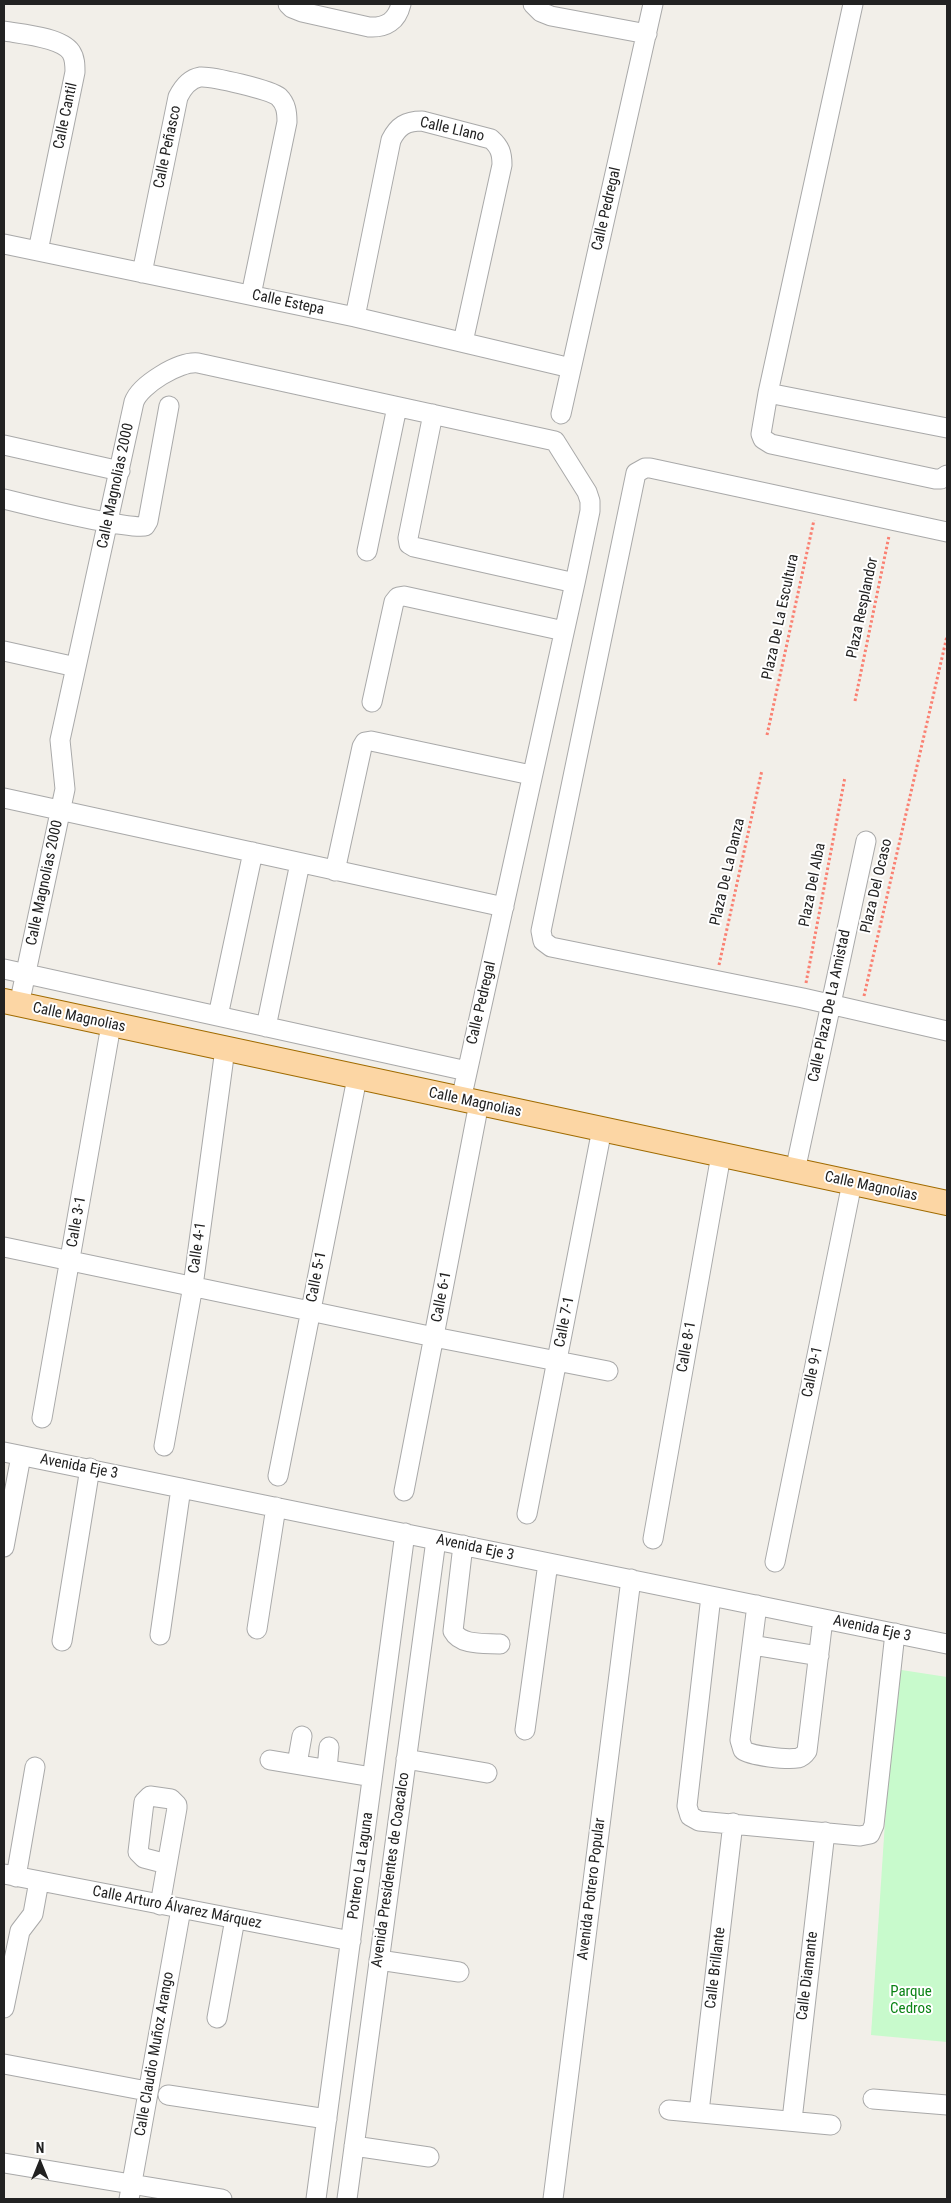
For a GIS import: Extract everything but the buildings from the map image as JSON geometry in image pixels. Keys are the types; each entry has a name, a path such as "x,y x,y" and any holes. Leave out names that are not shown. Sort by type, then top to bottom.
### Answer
{"main road":[{"name":"Calle Magnolias","path":"11,1003 947,1203"}],"street":[{"path":"288,4 302,12 369,27 389,24 396,17 401,4"},
{"path":"534,4 541,12 551,16 647,34"},
{"name":"Calle Pedregal","path":"561,414 654,4"},
{"path":"853,4 761,430 763,439 767,442 936,479 941,479 947,475"},
{"name":"Calle Cantil","path":"4,31 55,41 64,45 71,52 75,62 75,72 38,251"},
{"name":"Calle Peñasco","path":"142,273 178,97 182,88 190,81 199,77 209,78 268,91 277,95 284,102 287,112 287,122 251,295"},
{"name":"Calle Llano","path":"355,317 391,140 402,124 422,121 491,139 498,146 502,155 502,165 463,342"},
{"name":"Calle Estepa","path":"4,244 355,317 571,368"},
{"name":"Calle Magnolias 2000","path":"11,1003 26,974 65,781 60,740 134,402 138,393 146,386 188,362 198,363 555,441 587,492 590,501 590,511 576,583"},
{"path":"768,393 947,428"},
{"path":"4,500 108,522 139,527 147,524 169,406"},
{"path":"367,551 397,407"},
{"path":"372,702 394,602 398,597 404,596 564,631 576,583 414,547 409,544 408,538 432,414"},
{"path":"4,446 120,471"},
{"path":"947,532 650,468 640,470 634,478 542,936 547,944 551,946 716,979 947,1031"},
{"name":"Calle Pedregal","path":"470,1102 467,1071 564,631"},
{"path":"4,651 76,667"},
{"path":"335,871 362,747 365,742 371,741 531,775"},
{"path":"4,798 504,907"},
{"name":"Calle Plaza De La Amistad","path":"795,1171 866,841"},
{"path":"218,1016 253,852"},
{"path":"266,1027 300,863"},
{"path":"4,969 467,1071"},
{"name":"Calle 3-1","path":"42,1418 111,1025"},
{"name":"Calle 4-1","path":"164,1446 193,1286 225,1049"},
{"name":"Calle 5-1","path":"278,1476 357,1078"},
{"name":"Calle 6-1","path":"404,1491 434,1337 470,1102"},
{"name":"Calle 7-1","path":"527,1514 602,1129"},
{"name":"Calle 8-1","path":"653,1539 721,1155"},
{"name":"Calle 9-1","path":"774,1562 852,1183"},
{"path":"4,1247 434,1337 608,1371"},
{"path":"4,1547 13,1454"},
{"name":"Avenida Eje 3","path":"13,1454 90,1468 947,1644"},
{"path":"62,1641 90,1468"},
{"path":"160,1635 181,1488"},
{"path":"257,1629 276,1507"},
{"name":"Potrero La Laguna","path":"316,2199 405,1534"},
{"name":"Avenida Presidentes de Coacalco","path":"347,2199 436,1540"},
{"path":"462,1545 453,1631 455,1636 464,1641 500,1644"},
{"path":"525,1730 548,1563"},
{"name":"Avenida Potrero Popular","path":"553,2199 631,1579"},
{"path":"711,1596 687,1806 690,1816 699,1821 860,1836 870,1834 874,1825 895,1634"},
{"path":"757,1605 740,1740 743,1750 752,1754 795,1758 804,1755 808,1751 823,1618"},
{"path":"752,1645 819,1656"},
{"path":"297,1764 302,1736"},
{"path":"327,1769 329,1747"},
{"path":"406,1759 487,1773"},
{"path":"270,1760 372,1777"},
{"path":"10,1875 35,1767"},
{"name":"Calle Brillante","path":"699,2112 733,1824"},
{"name":"Calle Diamante","path":"792,2120 825,1832"},
{"path":"160,1905 167,1864"},
{"name":"Calle Arturo Álvarez Márquez","path":"10,1875 351,1941"},
{"path":"4,2008 20,1931 33,1914 39,1881"},
{"name":"Calle Claudio Muñoz Arango","path":"131,2192 147,2091 181,1909"},
{"path":"218,2018 235,1919"},
{"path":"379,1960 459,1972"},
{"path":"4,2064 147,2091"},
{"path":"168,2095 327,2119"},
{"path":"873,2099 947,2105"},
{"path":"669,2110 831,2125"},
{"path":"354,2146 429,2156"},
{"path":"4,2163 131,2192 222,2199"}],"path":[{"name":"Plaza De La Escultura","path":"767,735 817,504"},
{"name":"Plaza Resplandor","path":"855,700 892,521"},
{"name":"Plaza Del Ocaso","path":"861,1011 947,636"},
{"name":"Plaza De La Danza","path":"716,979 762,770"},
{"name":"Plaza Del Alba","path":"803,998 845,777"}],"green space":[{"name":"Parque Cedros","path":"895,1669 947,1677 947,2042 871,2035"}]}
